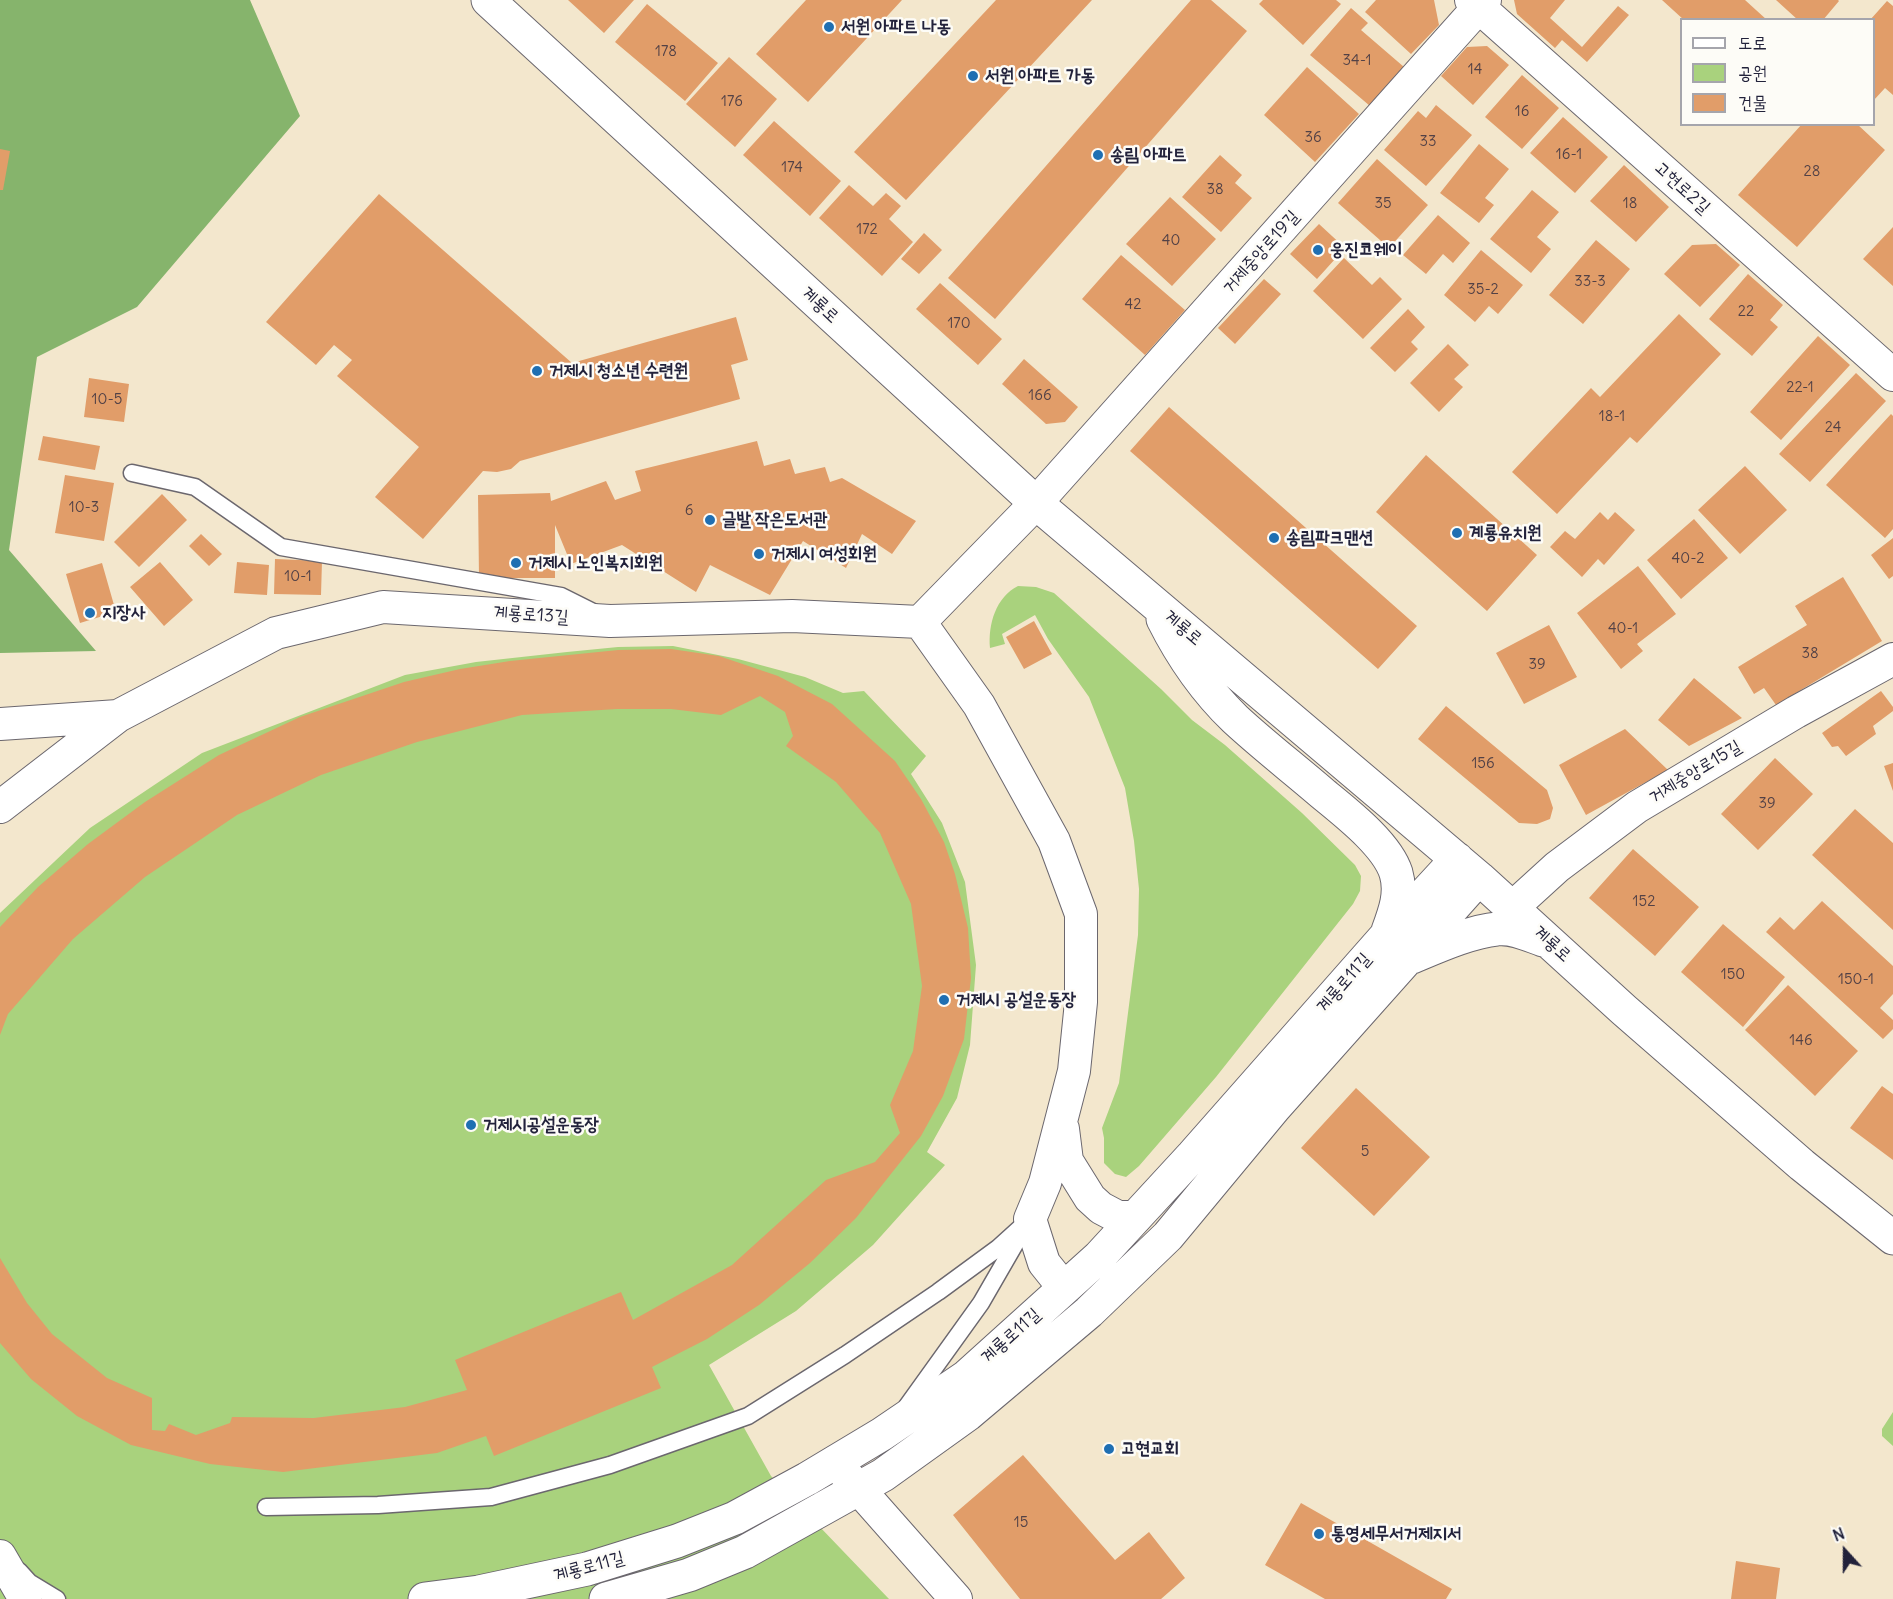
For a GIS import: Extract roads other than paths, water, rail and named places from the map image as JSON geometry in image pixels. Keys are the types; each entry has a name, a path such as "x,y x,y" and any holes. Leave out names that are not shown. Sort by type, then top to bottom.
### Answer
{"street":[{"name":"계룡로","path":"488,0 1036,503 1468,868 1624,1010 1802,1165 1893,1238"},
{"name":"거제중앙로19길","path":"1036,503 1478,2"},
{"name":"고현로2길","path":"1478,2 1893,375"},
{"path":"1036,503 920,621 979,705 1054,841 1081,914 1081,1002 1074,1071 1045,1183 1030,1219 1044,1263 1064,1288"},
{"path":"1156,604 1177,647 1200,681 1235,719 1357,821 1385,854 1396,873 1398,892 1395,911 1395,948 1446,943 1498,928 1522,932 1551,944"},
{"name":"계룡로13길","path":"1,723 118,716 276,633 383,607 610,621 792,616 920,621"},
{"name":"거제중앙로15길","path":"1512,908 1557,867 1637,807 1796,712 1893,659"},
{"path":"0,807 118,716"},
{"name":"계룡로11길","path":"425,1599 479,1592 587,1569 677,1541 735,1518 888,1430 966,1377 1099,1257 1193,1155 1395,948 1468,868"},
{"name":"계룡로11길","path":"606,1599 689,1575 745,1552 883,1475 968,1414 1089,1312 1168,1236 1275,1107 1395,948"},
{"path":"1062,1120 1067,1161 1090,1198 1101,1208 1118,1217 1136,1217"},
{"path":"835,1462 956,1599"},
{"path":"0,1554 25,1599"}],"lane":[{"path":"132,473 195,487 281,547 561,596 610,621"},
{"path":"888,1430 981,1303 1030,1219"},
{"path":"266,1507 378,1505 491,1497 610,1465 748,1416 845,1355 938,1292 998,1248 1030,1219"},
{"path":"0,1554 29,1582 57,1599"}],"place":[{"name":"서원 아파트 나동","path":"829,27"},
{"name":"서원 아파트 가동","path":"973,76"},
{"name":"송림 아파트","path":"1098,155"},
{"name":"웅진코웨이","path":"1318,250"},
{"name":"거제시 청소년 수련원","path":"537,371"},
{"name":"글발 작은도서관","path":"710,520"},
{"name":"계룡유치원","path":"1457,533"},
{"name":"송림파크맨션","path":"1274,538"},
{"name":"거제시 여성회원","path":"759,554"},
{"name":"거제시 노인복지회원","path":"516,563"},
{"name":"지장사","path":"90,613"},
{"name":"거제시 공설운동장","path":"944,1000"},
{"name":"거제시공설운동장","path":"471,1125"},
{"name":"고현교회","path":"1109,1449"},
{"name":"통영세무서거제지서","path":"1319,1534"}]}
